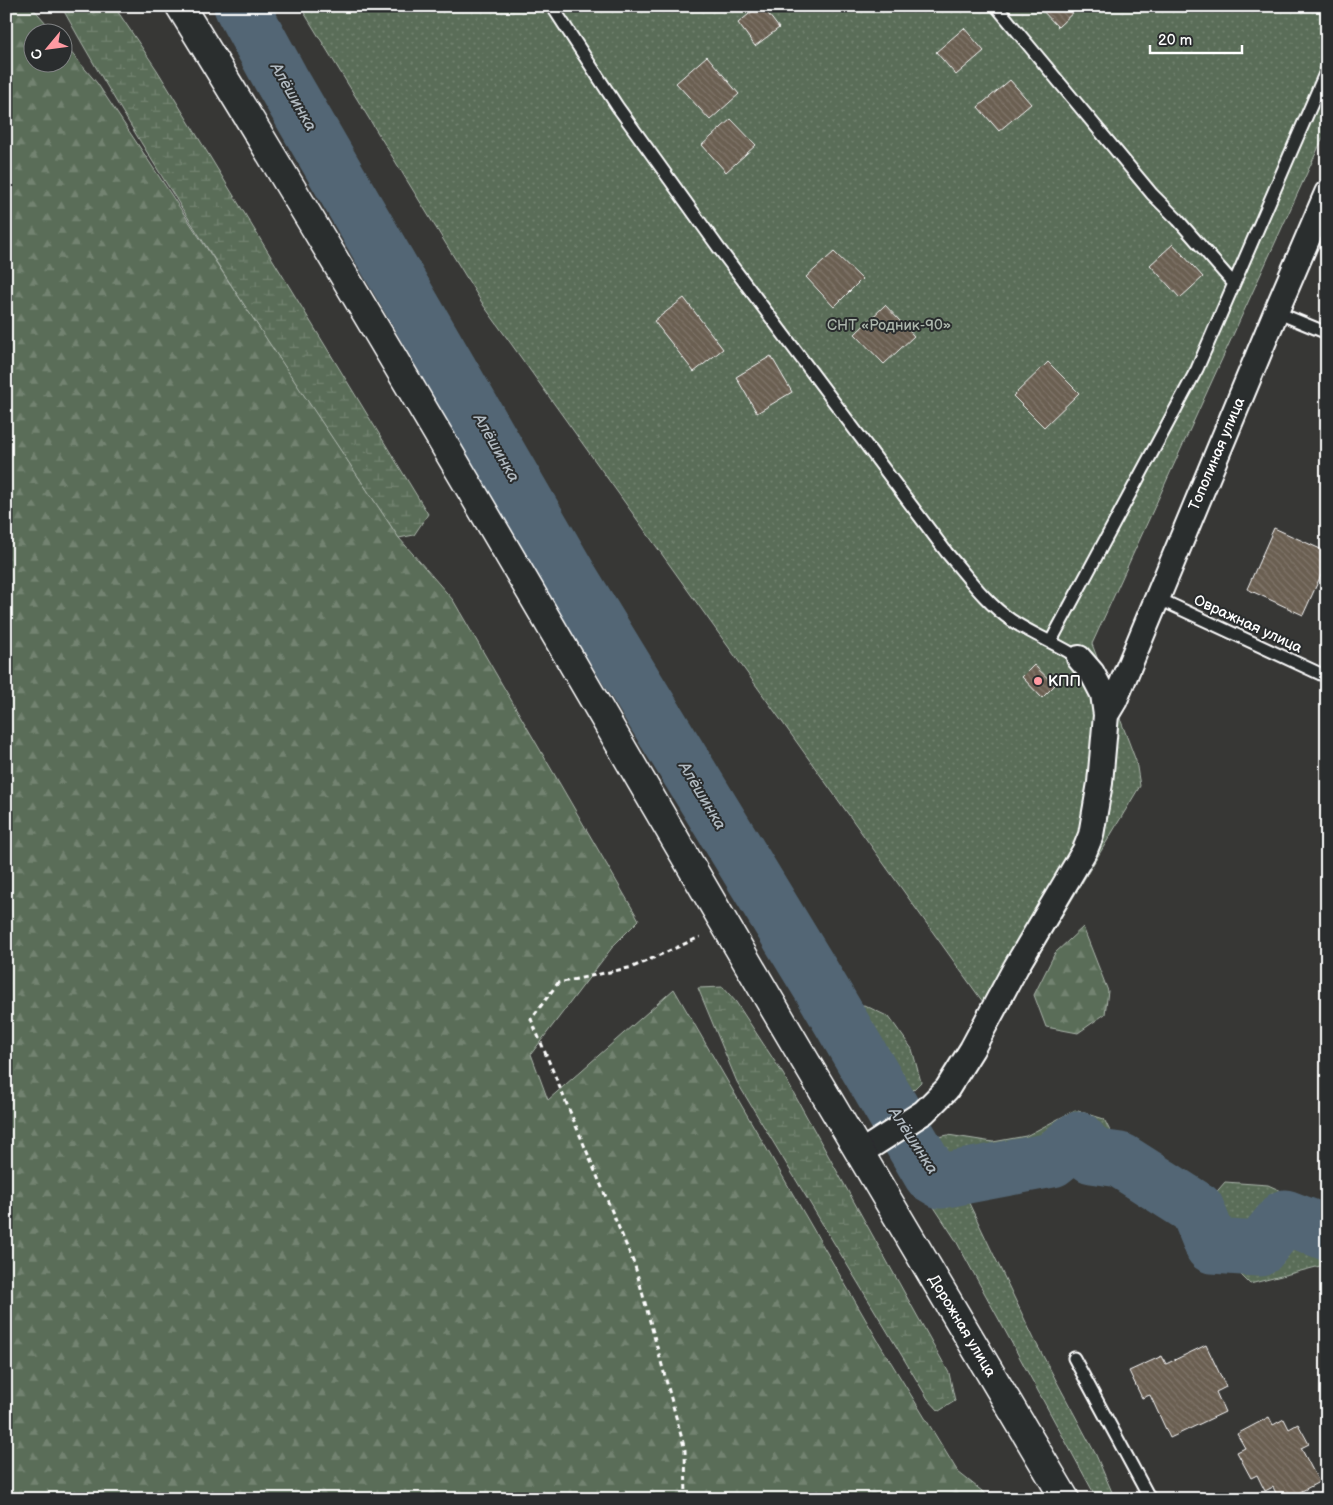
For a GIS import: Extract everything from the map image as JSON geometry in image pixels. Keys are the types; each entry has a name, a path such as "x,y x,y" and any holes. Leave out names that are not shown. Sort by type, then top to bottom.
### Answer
{"street":[{"name":"Дорожная улица","path":"180,6 267,147 397,366 724,924 1065,1499"},
{"name":"Тополиная улица","path":"1106,715 1115,700 1327,193"},
{"path":"860,1153 924,1112 946,1089 972,1050 1016,967 1072,875 1091,836 1101,774 1106,715 1102,694 1092,673 1080,658"}],"lane":[{"path":"552,6 617,106 718,247 947,553 984,596 1011,620 1080,658"},
{"path":"996,6 1152,194 1178,220 1234,284"},
{"path":"1051,641 1197,369 1327,69"},
{"path":"1276,312 1327,333"},
{"name":"Овражная улица","path":"1157,598 1327,677"},
{"path":"1074,1358 1150,1499"}],"path":[{"path":"686,1499 685,1450 635,1266 531,1018 558,983 633,967 690,943 724,924"}],"green space":[{"path":"6,6 31,6 45,22 22,22 22,72 72,72 72,54 97,83 399,538 453,600 639,920 614,945 531,1054 548,1100 674,989 881,1346 958,1472 992,1499 6,1499"},
{"path":"61,6 114,6 157,70 428,514 414,535 399,538 182,209 100,74 72,25 72,22 70,22"},
{"name":"СНТ «Родник-90»","path":"300,6 1327,6 1327,129 1092,644 1136,761 1140,786 998,1023 484,306"},
{"path":"1083,927 1108,991 1105,1014 1078,1033 1046,1027 1034,995 1055,953"},
{"path":"723,987 736,1002 783,1074 949,1373 955,1401 939,1411 928,1399 737,1082 698,988"},
{"path":"864,1005 889,1017 912,1049 921,1082 893,1113 877,1115 845,1050 842,1010"},
{"path":"1075,1110 1104,1119 1119,1149 1024,1191 967,1199 1035,1341 1096,1455 1115,1499 1097,1499 955,1239 909,1169 920,1141 948,1135 993,1142 1026,1136"},
{"path":"1225,1182 1268,1185 1327,1211 1327,1268 1324,1265 1250,1284 1236,1270 1206,1272 1190,1260 1185,1244 1187,1226"}],"building":[{"path":"759,6 762,6 779,28 755,46 738,23"},
{"path":"1038,6 1080,6 1058,27"},
{"path":"964,28 984,51 956,75 936,52"},
{"path":"707,56 739,94 710,120 676,83"},
{"path":"1010,80 1031,104 999,131 978,107"},
{"path":"731,119 756,145 726,172 702,145"},
{"path":"1173,244 1203,277 1180,298 1150,265"},
{"path":"834,252 862,279 834,307 806,277"},
{"path":"684,298 723,349 694,372 654,321"},
{"path":"885,305 914,336 884,364 855,334"},
{"path":"771,356 792,392 757,413 736,377"},
{"path":"1048,362 1079,393 1044,427 1013,396"},
{"path":"1274,528 1327,552 1327,562 1303,615 1247,589"},
{"name":"КПП","path":"1034,665 1055,685 1042,698 1022,677"},
{"path":"1206,1345 1226,1387 1216,1392 1225,1412 1170,1438 1150,1395 1142,1398 1129,1371 1162,1356 1166,1364"},
{"path":"1269,1417 1273,1425 1284,1419 1289,1429 1298,1424 1309,1444 1301,1448 1319,1482 1287,1499 1279,1499 1273,1487 1265,1491 1257,1475 1251,1478 1237,1452 1245,1448 1237,1434"}],"waterway":[{"name":"Алёшинка","path":"241,6 282,81 570,577 822,990 931,1175 941,1181 1052,1160 1078,1139 1092,1156 1120,1160 1197,1209 1212,1246 1259,1249 1285,1217 1327,1233"}],"place":[{"name":"КПП","path":"1038,681"}]}
